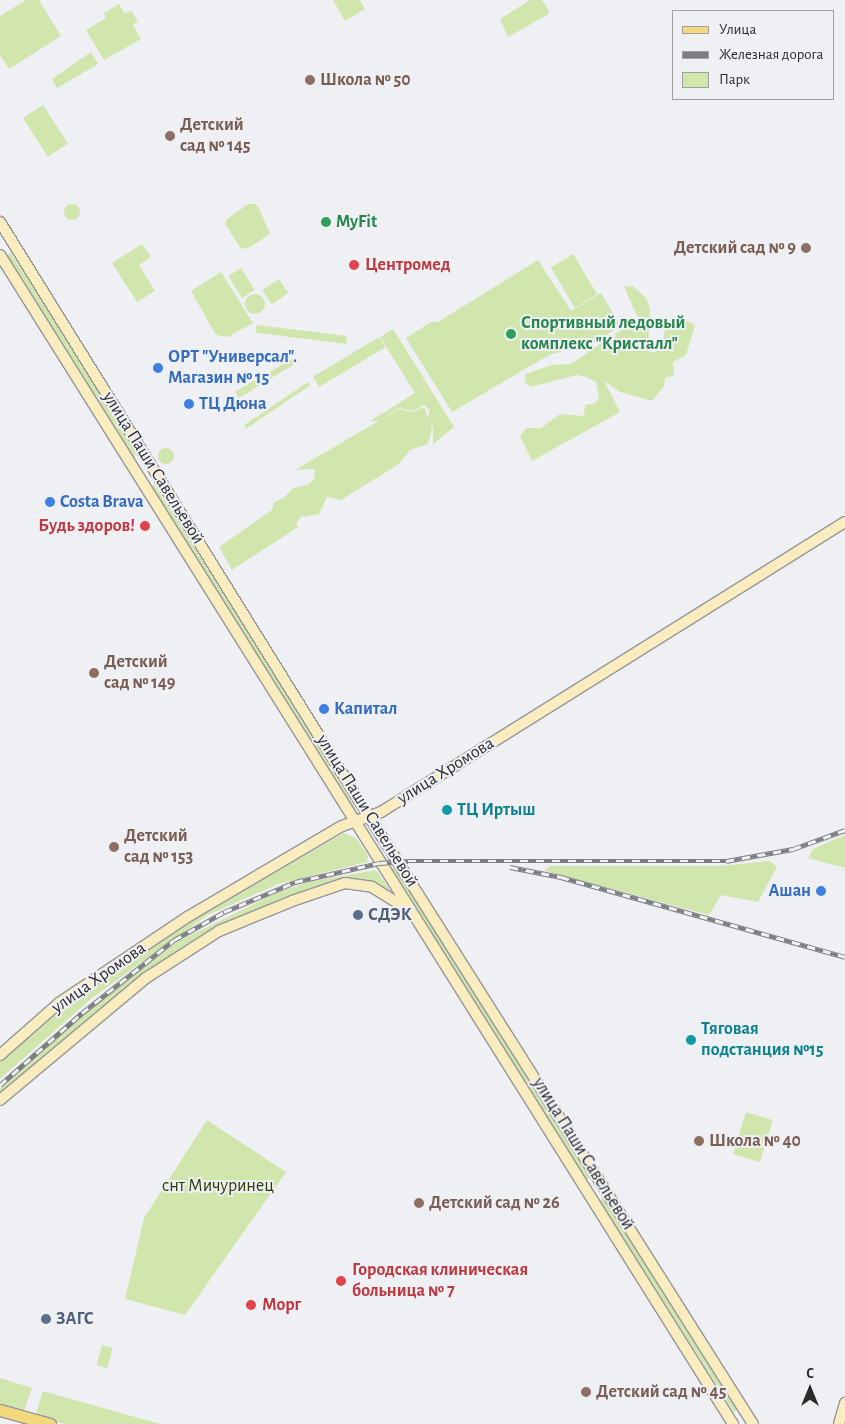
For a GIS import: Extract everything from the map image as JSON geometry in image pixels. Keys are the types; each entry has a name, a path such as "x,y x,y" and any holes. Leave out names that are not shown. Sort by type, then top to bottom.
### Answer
{"main road":[{"name":"улица Паши Савельевой","path":"0,222 370,818 753,1424"},
{"name":"улица Паши Савельевой","path":"0,256 353,823 733,1424"},
{"path":"142,482 156,473"},
{"name":"улица Хромова","path":"0,1055 59,1003 188,916 342,826 370,818 845,522"},
{"name":"улица Хромова","path":"0,1100 146,978 219,930 292,900 345,883 372,887 408,909"},
{"path":"588,1194 602,1184"},
{"path":"839,1424 845,1403"},
{"path":"0,1410 29,1422"},
{"path":"0,1416 50,1424"}],"green space":[{"path":"26,0 39,0 61,36 9,69 0,55 0,16"},
{"path":"333,0 360,0 365,9 345,21"},
{"path":"530,0 542,0 549,11 547,15 508,37 500,19"},
{"path":"119,4 125,14 131,10 138,22 133,25 141,39 104,60 86,30 106,18 104,13"},
{"path":"91,52 98,64 57,88 52,79"},
{"path":"43,105 68,144 48,157 23,118"},
{"path":"69,204 75,204 80,209 78,218 69,220 64,215 64,209"},
{"path":"248,204 255,204 259,208 270,234 250,247 241,249 225,224 227,219"},
{"path":"142,244 151,257 139,265 155,291 137,302 112,263"},
{"path":"10,252 80,358 136,452 135,458 132,458 119,439 7,257"},
{"path":"573,254 597,294 575,308 551,267"},
{"name":"Спортивный ледовый комплекс \"Кристалл\"","path":"538,260 571,311 601,293 621,326 595,342 549,355 452,412 406,338 431,322 438,322"},
{"path":"241,268 255,290 242,298 228,276"},
{"path":"221,272 253,323 228,337 216,335 191,291"},
{"path":"279,279 288,293 271,304 262,290"},
{"path":"633,286 646,298 650,308 648,351 654,353 661,348 667,322 682,319 695,325 686,355 673,362 674,375 665,378 664,386 652,401 620,392 604,381 620,412 532,461 520,436 527,428 541,428 560,414 584,416 585,405 596,403 599,398 596,382 586,377 577,375 530,387 525,382 525,374 552,365 571,364 616,333 640,322 624,287"},
{"path":"255,294 262,297 265,304 262,311 255,314 248,311 245,304 248,297"},
{"path":"257,325 347,336 346,344 256,333"},
{"path":"393,329 454,427 433,444 433,427 428,419 430,410 424,405 413,411 399,408 378,421 370,421 415,393 380,337"},
{"path":"379,337 385,347 319,387 313,377"},
{"path":"293,358 296,363 269,380 266,374"},
{"path":"255,380 262,384 239,398 235,392"},
{"path":"308,382 310,385 246,428 244,425"},
{"path":"424,407 432,428 428,444 410,450 399,464 341,500 327,497 319,514 300,517 296,525 298,527 232,570 219,547 272,510 274,502 284,498 293,488 308,485 314,479 315,469 295,470 399,409 413,412"},
{"path":"163,448 169,448 174,453 172,462 163,464 158,459 158,453"},
{"path":"154,484 358,807 356,810 151,487"},
{"path":"344,833 356,838 368,856 367,862 278,884 208,915 92,998 0,1079 0,1061 62,1006 156,941"},
{"path":"845,835 845,868 808,858 813,849"},
{"path":"770,861 777,867 758,902 721,895 709,915 545,871 549,866 719,866"},
{"path":"398,867 592,1175 591,1178 586,1179 389,868"},
{"path":"376,870 390,890 364,879 352,878 319,887 209,931 183,946 127,987 0,1093 0,1088 101,1000 179,941 280,891 314,881"},
{"path":"746,1112 773,1120 760,1162 733,1154"},
{"name":"снт Мичуринец","path":"207,1120 286,1172 185,1315 125,1299 144,1218"},
{"path":"603,1196 740,1408 734,1412 600,1201"},
{"path":"102,1345 113,1348 107,1368 97,1365"},
{"path":"0,1378 32,1388 23,1414 0,1408"},
{"path":"43,1391 160,1424 64,1424 35,1416"}],"railway":[{"path":"0,1085 82,1013 174,940 224,912 295,882 379,863 408,861 726,861 793,849 845,830"},
{"path":"510,867 561,877 845,957"}],"place":[{"name":"Школа № 50","path":"310,80"},
{"name":"Детский сад № 145","path":"170,136"},
{"name":"MyFit","path":"326,222"},
{"name":"Детский сад № 9","path":"806,248"},
{"name":"Центромед","path":"354,265"},
{"name":"Спортивный ледовый комплекс \"Кристалл\"","path":"511,334"},
{"name":"ОРТ \"Универсал\". Магазин № 15","path":"158,368"},
{"name":"ТЦ Дюна","path":"189,404"},
{"name":"Costa Brava","path":"50,502"},
{"name":"Будь здоров!","path":"145,526"},
{"name":"Детский сад № 149","path":"94,673"},
{"name":"Капитал","path":"324,709"},
{"name":"ТЦ Иртыш","path":"447,810"},
{"name":"Детский сад № 153","path":"114,847"},
{"name":"Ашан","path":"821,891"},
{"name":"СДЭК","path":"358,915"},
{"name":"Тяговая подстанция №15","path":"691,1040"},
{"name":"Школа № 40","path":"699,1141"},
{"name":"Детский сад № 26","path":"419,1203"},
{"name":"Городская клиническая больница № 7","path":"341,1281"},
{"name":"Морг","path":"251,1305"},
{"name":"ЗАГС","path":"46,1319"},
{"name":"Детский сад № 45","path":"586,1392"}]}
